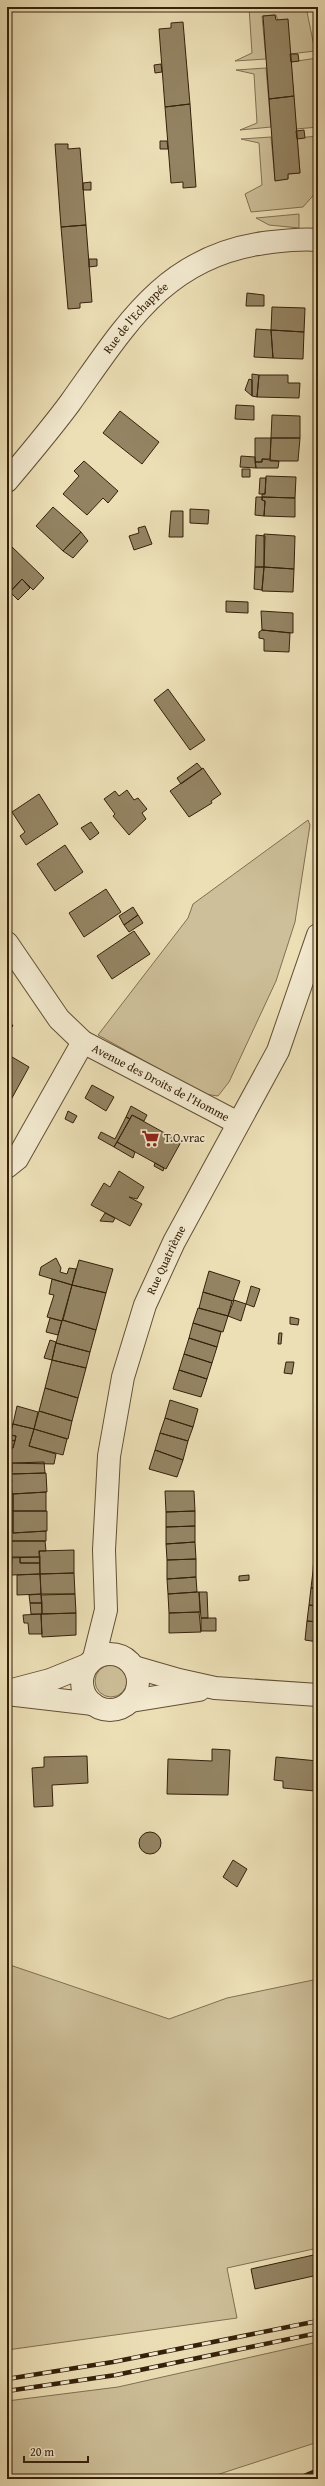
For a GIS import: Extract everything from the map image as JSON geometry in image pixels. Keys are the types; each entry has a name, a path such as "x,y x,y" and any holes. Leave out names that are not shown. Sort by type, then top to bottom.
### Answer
{"street":[{"name":"Rue de l'Echappée","path":"7,481 67,407 130,320 159,290 181,273 213,256 245,246 318,240"},
{"name":"Rue Quatrième","path":"90,1662 106,1610 104,1550 109,1456 123,1377 145,1305 169,1252 278,1051 318,935"},
{"name":"Avenue des Droits de l'Homme","path":"7,943 58,1019 84,1042 238,1123"},
{"name":"Avenue des Droits de l'Homme","path":"7,1167 17,1159 84,1042"},
{"name":"Rue Quatrième","path":"106,1610 131,1663"},
{"path":"7,1693 50,1680 111,1653 131,1663 179,1680 215,1688 318,1695"},
{"path":"90,1662 82,1676 82,1688 87,1698 93,1704 103,1709 114,1710 131,1701 215,1688"},
{"path":"131,1663 139,1684 131,1701"},
{"path":"7,1693 93,1704"}],"shaded area":[{"path":"249,7 306,7 315,51 290,54 276,15 262,16 266,59 235,61 252,53"},
{"path":"317,58 318,127 296,129 291,62"},
{"path":"266,68 271,127 240,130 257,123 254,74 236,70"},
{"path":"318,136 318,190 303,207 251,212 245,194 262,185 259,143 241,139 271,137 275,180 288,179 288,174 300,173 297,138"},
{"path":"299,214 299,228 269,225 256,218"},
{"path":"308,820 310,825 295,922 276,981 229,1082 218,1096 204,1094 98,1035 188,918 193,904"},
{"path":"108,1665 114,1665 124,1672 127,1681 126,1687 120,1694 114,1697 108,1697 98,1690 95,1684 95,1678 102,1668"},
{"path":"7,1964 169,2019 227,1998 318,1979 318,2248 227,2268 237,2318 7,2350"},
{"path":"318,2342 318,2442 204,2479 7,2479 7,2401 118,2387"}],"building":[{"path":"275,15 276,20 288,19 294,96 269,99 263,16"},
{"path":"183,22 190,104 165,107 159,29 171,28 171,23"},
{"path":"290,54 298,54 299,61 291,62"},
{"path":"161,64 162,72 155,73 154,65"},
{"path":"294,96 300,173 288,174 288,179 275,181 269,99"},
{"path":"190,104 196,187 183,188 183,182 171,183 165,107"},
{"path":"304,130 305,138 297,139 296,131"},
{"path":"160,141 167,141 168,149 160,149"},
{"path":"55,144 68,144 68,149 80,148 86,225 61,227"},
{"path":"91,182 91,190 83,190 83,183"},
{"path":"86,225 92,302 80,303 80,308 68,309 61,227"},
{"path":"89,259 97,259 97,266 89,267"},
{"path":"247,293 264,295 264,306 246,306"},
{"path":"272,307 305,308 304,332 271,330"},
{"path":"256,329 271,330 273,358 254,357"},
{"path":"271,330 304,332 303,359 273,358"},
{"path":"252,374 259,375 257,397 252,396"},
{"path":"259,375 288,375 288,383 300,383 299,398 257,397"},
{"path":"249,379 252,380 252,396 245,390"},
{"path":"236,405 254,406 254,420 235,419"},
{"path":"120,411 159,442 142,464 103,433"},
{"path":"272,415 300,416 300,438 271,438"},
{"path":"255,438 271,438 270,459 262,459 262,462 255,462"},
{"path":"271,438 300,438 298,461 270,461"},
{"path":"241,456 255,457 256,468 240,467"},
{"path":"262,459 279,461 278,468 256,468 255,462 262,462"},
{"path":"84,461 118,491 108,503 103,498 87,515 63,494 79,476 74,471"},
{"path":"242,469 250,469 250,477 242,477"},
{"path":"266,476 296,477 295,498 262,497 262,494 265,494"},
{"path":"260,478 266,478 265,494 259,494"},
{"path":"256,497 262,497 262,500 265,501 264,516 255,515"},
{"path":"262,497 295,498 295,517 264,516 265,501 262,500"},
{"path":"53,507 81,532 63,551 36,526"},
{"path":"190,509 209,510 208,524 190,523"},
{"path":"171,511 183,511 183,537 169,537"},
{"path":"145,526 152,544 134,550 129,536 139,533 138,528"},
{"path":"81,532 88,541 73,558 63,551"},
{"path":"264,534 295,536 294,569 264,567"},
{"path":"256,535 265,536 264,567 255,567"},
{"path":"10,545 44,578 33,590 22,579 10,592 7,589 7,548"},
{"path":"255,567 264,567 262,590 254,589"},
{"path":"264,567 294,569 293,592 262,591"},
{"path":"22,579 30,588 18,600 10,592"},
{"path":"226,601 248,602 248,613 226,612"},
{"path":"261,611 293,613 293,633 262,630"},
{"path":"262,630 290,633 289,652 264,651 264,639 259,638 259,632"},
{"path":"168,689 205,740 190,750 154,700"},
{"path":"197,763 202,769 181,784 177,778"},
{"path":"203,768 221,794 211,801 212,803 189,817 170,791"},
{"path":"127,790 134,800 138,798 147,809 142,813 146,819 129,835 113,816 115,814 104,799 115,791 119,796"},
{"path":"39,794 58,824 26,845 20,836 25,832 12,812"},
{"path":"91,822 99,833 90,840 81,828"},
{"path":"65,845 83,872 55,891 37,864"},
{"path":"106,889 121,912 84,937 69,913"},
{"path":"133,907 138,915 124,925 119,916"},
{"path":"138,915 143,923 129,932 124,925"},
{"path":"134,931 150,954 112,979 97,956"},
{"path":"7,1017 13,1026 7,1031"},
{"path":"7,1054 29,1067 7,1107"},
{"path":"92,1085 114,1097 106,1111 85,1098"},
{"path":"131,1106 147,1115 144,1121 132,1115 130,1119 126,1117"},
{"path":"68,1111 77,1116 73,1123 65,1119"},
{"path":"132,1115 181,1142 166,1169 117,1142"},
{"path":"126,1117 130,1119 114,1147 98,1138 101,1132 115,1139"},
{"path":"117,1142 135,1152 133,1158 114,1147"},
{"path":"155,1163 164,1168 163,1171 154,1166"},
{"path":"119,1171 144,1187 137,1199 129,1197 142,1204 130,1226 91,1205 104,1183 110,1187"},
{"path":"105,1213 115,1218 113,1222 100,1221"},
{"path":"56,1258 61,1268 60,1272 67,1274 69,1268 76,1269 72,1285 39,1275 41,1267"},
{"path":"79,1260 113,1269 106,1293 72,1285"},
{"path":"209,1271 240,1281 233,1301 203,1292"},
{"path":"52,1279 72,1285 62,1321 47,1317 54,1295 49,1294"},
{"path":"72,1285 106,1293 96,1330 63,1320"},
{"path":"251,1286 260,1289 254,1307 246,1304"},
{"path":"203,1292 232,1301 228,1316 199,1308"},
{"path":"234,1300 246,1304 241,1321 228,1316"},
{"path":"198,1308 228,1316 223,1332 193,1323"},
{"path":"290,1317 299,1319 298,1325 290,1324"},
{"path":"50,1318 62,1321 58,1335 46,1332"},
{"path":"62,1320 96,1330 90,1352 56,1343"},
{"path":"193,1323 221,1332 217,1347 189,1338"},
{"path":"279,1333 282,1333 281,1344 278,1344"},
{"path":"316,1336 318,1336 318,1354 314,1353"},
{"path":"189,1338 217,1347 212,1363 184,1354"},
{"path":"50,1340 56,1342 52,1360 44,1358"},
{"path":"56,1343 90,1352 86,1368 52,1360"},
{"path":"184,1354 212,1363 207,1379 179,1370"},
{"path":"52,1360 86,1368 78,1398 45,1388"},
{"path":"286,1362 294,1362 292,1374 284,1373"},
{"path":"179,1370 207,1379 201,1397 173,1389"},
{"path":"45,1388 78,1398 72,1421 39,1411"},
{"path":"170,1400 198,1409 193,1427 165,1418"},
{"path":"17,1406 38,1412 34,1429 13,1424"},
{"path":"39,1411 72,1421 68,1439 34,1429"},
{"path":"165,1418 193,1427 188,1441 160,1433"},
{"path":"7,1422 13,1424 10,1435 16,1436 15,1441 7,1439"},
{"path":"13,1424 34,1429 29,1446 56,1454 54,1464 7,1463 7,1448 13,1448 16,1436 10,1435"},
{"path":"34,1429 67,1439 63,1455 29,1446"},
{"path":"160,1433 188,1441 183,1460 155,1450"},
{"path":"7,1439 15,1441 13,1448 7,1448"},
{"path":"155,1450 183,1460 177,1477 149,1469"},
{"path":"44,1462 45,1473 11,1474 12,1482 9,1482 8,1472 12,1472 12,1463"},
{"path":"46,1473 47,1492 12,1494 11,1474"},
{"path":"165,1491 194,1491 195,1511 166,1512"},
{"path":"7,1492 13,1494 13,1511 7,1511"},
{"path":"46,1492 46,1511 13,1511 13,1494"},
{"path":"7,1511 13,1511 13,1533 46,1531 46,1541 7,1541"},
{"path":"13,1511 47,1511 47,1531 13,1533"},
{"path":"195,1511 195,1526 166,1527 166,1512"},
{"path":"195,1526 195,1542 166,1544 166,1527"},
{"path":"317,1536 318,1555 314,1555"},
{"path":"7,1541 45,1541 46,1551 39,1551 40,1557 7,1558"},
{"path":"195,1542 196,1559 167,1560 166,1544"},
{"path":"74,1550 74,1573 40,1574 39,1551"},
{"path":"314,1555 318,1555 318,1571 313,1571"},
{"path":"12,1557 20,1557 20,1563 40,1563 40,1574 11,1575"},
{"path":"20,1557 40,1557 40,1563 20,1563"},
{"path":"196,1559 196,1577 167,1579 167,1560"},
{"path":"313,1571 318,1571 318,1588 311,1588"},
{"path":"74,1573 75,1594 41,1594 40,1574"},
{"path":"40,1574 41,1594 17,1595 17,1575"},
{"path":"249,1575 249,1580 239,1581 239,1576"},
{"path":"196,1577 197,1592 168,1594 167,1579"},
{"path":"311,1588 318,1588 318,1606 309,1605"},
{"path":"199,1592 200,1612 169,1613 168,1594"},
{"path":"199,1592 207,1592 208,1618 201,1618"},
{"path":"41,1594 42,1603 30,1603 29,1595"},
{"path":"75,1594 76,1613 42,1614 41,1595"},
{"path":"30,1603 42,1603 42,1614 31,1614"},
{"path":"309,1605 318,1606 318,1622 307,1621"},
{"path":"199,1612 201,1632 169,1633 169,1613"},
{"path":"76,1613 76,1635 42,1637 41,1614"},
{"path":"41,1614 42,1634 29,1634 28,1623 24,1623 23,1615"},
{"path":"201,1618 216,1618 216,1631 201,1631"},
{"path":"307,1621 318,1622 318,1642 305,1640"},
{"path":"212,1749 230,1750 228,1795 167,1794 168,1759 212,1761"},
{"path":"87,1756 88,1783 52,1785 53,1806 34,1807 32,1768 44,1767 44,1757"},
{"path":"276,1757 318,1761 318,1784 315,1784 315,1791 283,1788 283,1781 274,1780"},
{"path":"150,1832 158,1835 161,1843 158,1851 150,1854 142,1851 139,1843 142,1835"},
{"path":"233,1860 247,1869 237,1887 223,1877"},
{"path":"318,2254 318,2275 255,2289 251,2269"}],"railway":[{"path":"7,2379 113,2362 318,2321"},
{"path":"7,2391 116,2375 318,2333"},
{"path":"297,2479 318,2470"}],"place":[{"name":"T.O.vrac","path":"151,1138"}]}
